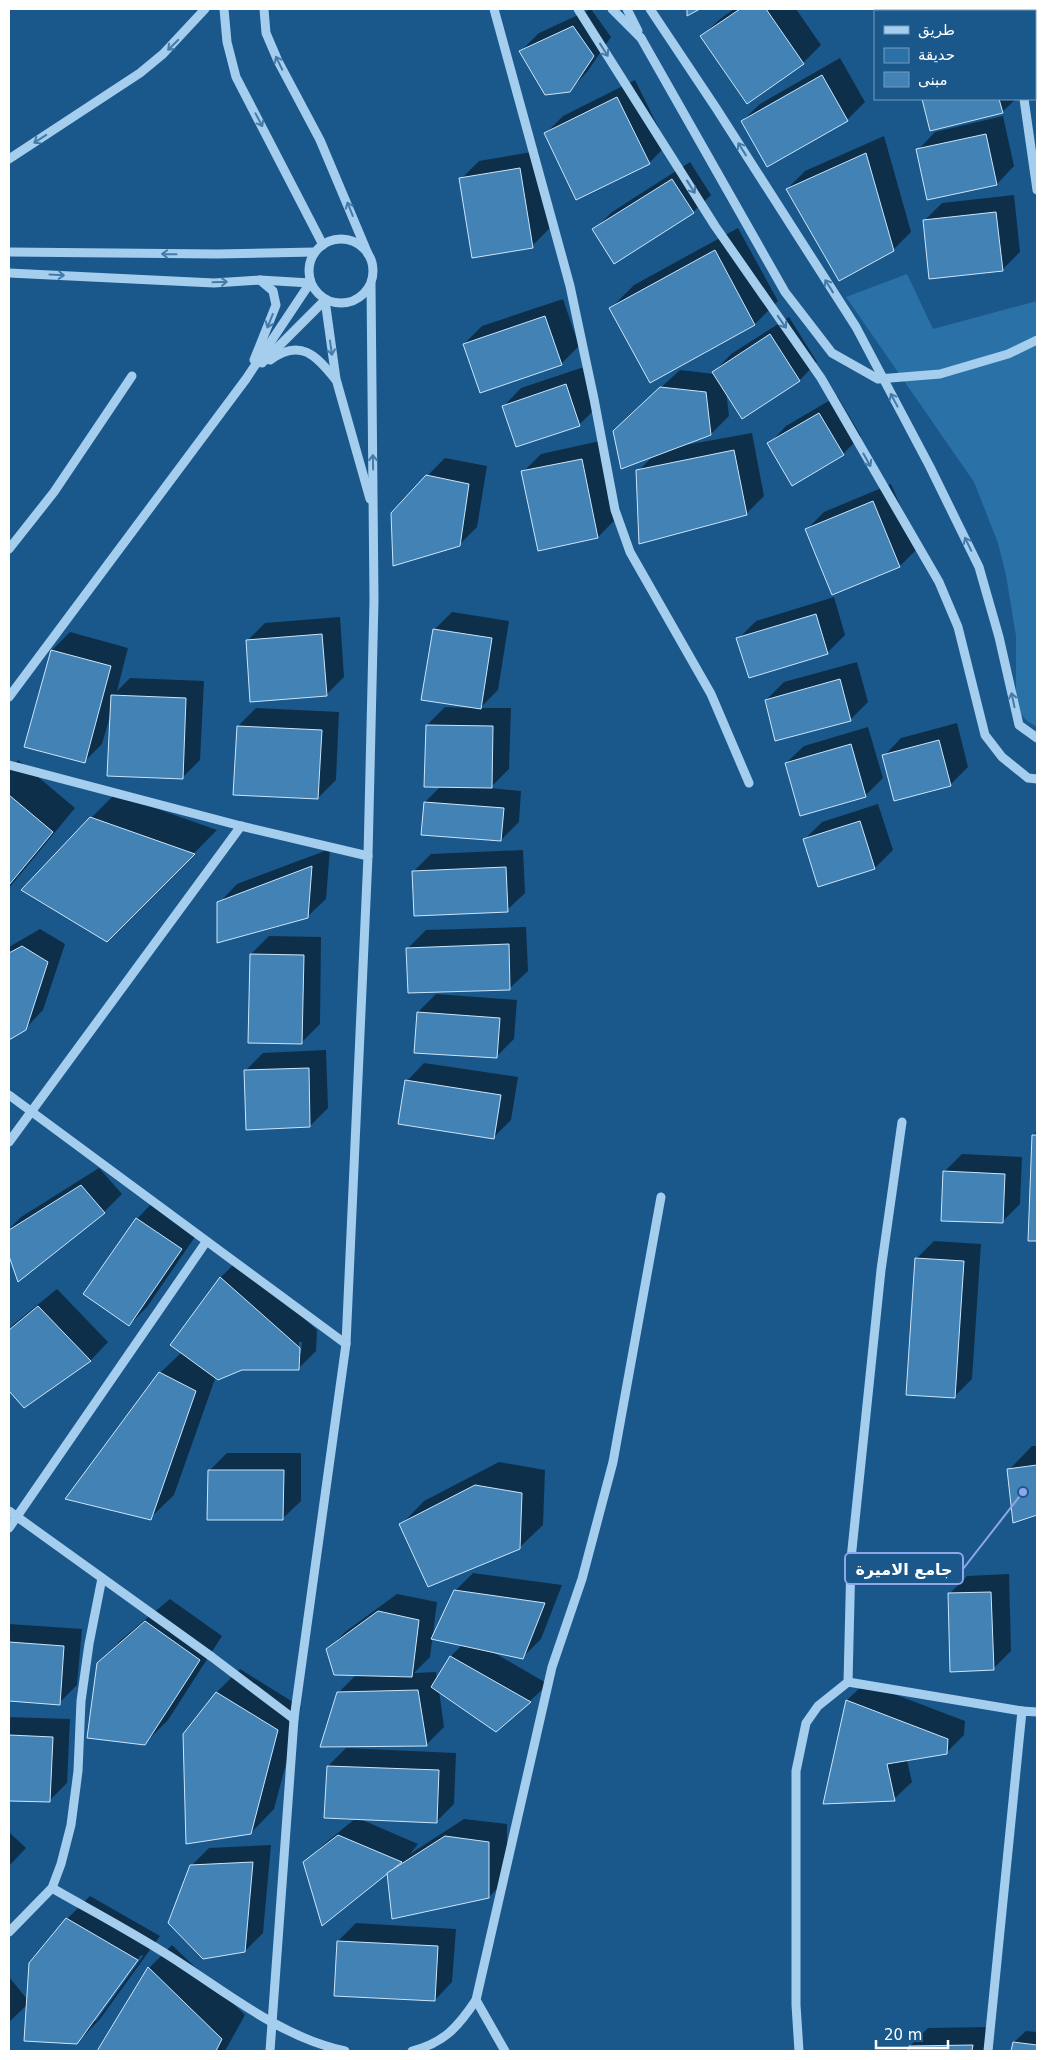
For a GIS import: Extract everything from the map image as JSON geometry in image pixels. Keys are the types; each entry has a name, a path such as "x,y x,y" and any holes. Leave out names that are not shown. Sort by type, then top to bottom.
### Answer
{"street":[{"path":"9,159 140,73 169,48 205,9"},
{"path":"224,9 227,42 236,77 323,245"},
{"path":"264,9 266,33 324,149 368,254 373,274 371,284 374,510 368,856 346,1344 294,1719 270,2051"},
{"path":"494,9 570,286 615,510 630,552 711,694 749,783"},
{"path":"578,9 716,226 821,378 939,582 958,627 985,735 1002,757 1028,778 1037,779"},
{"path":"612,9 641,38"},
{"path":"627,9 641,38 785,292 832,354 878,379 940,374 1008,354 1037,340"},
{"path":"650,9 716,108 856,328 916,441 979,567 999,637 1019,725 1037,738"},
{"path":"1024,100 1037,190"},
{"path":"368,254 362,246 352,241 342,239 323,245 315,252 309,267 310,282 325,300 335,303 356,300 365,293 371,284"},
{"path":"9,252 217,254 315,252"},
{"path":"9,273 214,282 260,280 310,282"},
{"path":"246,379 276,305 273,291 260,280"},
{"path":"9,697 246,379 310,282"},
{"path":"246,379 325,300"},
{"path":"325,300 336,379 374,510"},
{"path":"246,379 278,354 290,350 302,350 313,354 336,379"},
{"path":"9,549 54,492 132,376"},
{"path":"9,765 241,826 368,856"},
{"path":"9,1142 30,1110 241,826"},
{"path":"9,1095 346,1344"},
{"path":"848,1682 851,1559 881,1270 902,1122"},
{"path":"412,2051 424,2050 441,2040 460,2024 476,2000 552,1667 582,1579 613,1462 661,1198"},
{"path":"9,1528 13,1514 206,1242"},
{"path":"13,1514 294,1719"},
{"path":"9,1932 52,1888 61,1864 71,1825 78,1771 81,1701 89,1644 102,1578"},
{"path":"799,2051 796,2005 796,1771 806,1723 818,1706 848,1682 1037,1712"},
{"path":"988,2051 1022,1711"},
{"path":"52,1888 168,1956 273,2024 314,2042 345,2051"},
{"path":"476,2000 505,2051"}],"green space":[{"path":"907,274 933,329 1037,301 1037,727 1027,721 1020,713 1016,694 1016,636 1006,575 998,543 974,482 846,297"}],"building":[{"path":"687,9 700,9 687,16"},
{"path":"740,9 766,9 804,64 747,104 700,36"},
{"path":"883,9 952,10 884,10"},
{"path":"573,26 594,56 570,92 545,95 519,51"},
{"path":"822,75 848,121 767,167 741,121"},
{"path":"617,97 650,164 576,200 544,133"},
{"path":"922,100 999,100 1003,113 930,131"},
{"path":"986,134 997,185 927,200 916,149"},
{"path":"866,153 894,251 839,281 786,189"},
{"path":"520,168 533,248 472,258 459,178"},
{"path":"672,179 694,213 614,264 592,229"},
{"path":"996,212 1003,271 929,279 923,220"},
{"path":"715,250 755,325 650,383 609,308"},
{"path":"545,316 562,365 480,393 463,344"},
{"path":"770,334 800,381 742,419 712,372"},
{"path":"566,384 580,426 516,447 502,406"},
{"path":"660,387 706,392 711,435 621,469 613,431"},
{"path":"819,413 844,455 792,486 767,443"},
{"path":"734,450 747,515 639,544 636,470"},
{"path":"582,459 598,538 538,551 521,471"},
{"path":"426,475 469,484 460,546 393,566 391,513"},
{"path":"873,501 900,567 832,595 805,529"},
{"path":"816,614 828,654 749,678 736,638"},
{"path":"433,629 492,638 481,709 421,700"},
{"path":"322,634 327,696 250,702 246,640"},
{"path":"51,650 111,666 85,763 24,747"},
{"path":"840,679 851,721 775,741 765,700"},
{"path":"111,695 186,698 183,779 107,776"},
{"path":"426,725 493,726 492,788 424,787"},
{"path":"237,726 322,730 318,799 233,795"},
{"path":"939,740 951,786 894,801 882,755"},
{"path":"851,744 866,797 800,816 785,763"},
{"path":"9,795 53,832 9,885"},
{"path":"424,802 504,808 501,841 421,835"},
{"path":"90,817 195,854 107,942 21,890"},
{"path":"860,821 875,869 818,887 803,839"},
{"path":"312,866 308,918 217,943 217,902"},
{"path":"506,867 508,912 414,916 412,871"},
{"path":"509,944 510,990 408,993 406,948"},
{"path":"22,946 48,962 26,1030 9,1040 9,953"},
{"path":"250,954 304,955 302,1044 248,1043"},
{"path":"417,1012 500,1018 497,1058 414,1053"},
{"path":"309,1068 310,1127 246,1130 244,1070"},
{"path":"405,1080 501,1095 494,1139 398,1124"},
{"path":"1032,1135 1037,1135 1037,1241 1028,1241"},
{"path":"943,1171 1005,1174 1003,1223 941,1221"},
{"path":"81,1185 105,1213 18,1282 9,1256 9,1230"},
{"path":"136,1218 182,1249 129,1326 83,1294"},
{"path":"915,1258 964,1261 955,1398 906,1395"},
{"path":"220,1277 300,1348 299,1370 242,1370 218,1380 170,1345"},
{"path":"38,1306 91,1361 24,1408 9,1391 9,1330"},
{"path":"159,1372 196,1391 151,1520 65,1499"},
{"path":"1037,1465 1037,1515 1013,1523 1007,1469"},
{"path":"208,1470 284,1470 283,1520 207,1520"},
{"path":"475,1485 522,1493 520,1549 428,1587 399,1524"},
{"path":"454,1590 545,1603 523,1659 431,1639"},
{"path":"991,1592 994,1670 950,1672 948,1593"},
{"path":"378,1611 419,1620 412,1677 334,1675 326,1649"},
{"path":"145,1621 200,1660 145,1745 87,1738 97,1663"},
{"path":"9,1642 64,1646 60,1705 9,1701"},
{"path":"450,1656 531,1702 496,1732 431,1687"},
{"path":"418,1690 427,1746 320,1747 337,1692"},
{"path":"216,1692 278,1730 251,1834 186,1844 183,1734"},
{"path":"846,1700 948,1739 947,1754 887,1764 895,1801 823,1804"},
{"path":"9,1735 53,1737 50,1802 9,1801"},
{"path":"327,1766 439,1770 437,1823 324,1818"},
{"path":"338,1835 402,1862 322,1926 303,1862"},
{"path":"445,1836 489,1842 489,1898 392,1919 387,1873"},
{"path":"253,1862 245,1952 203,1959 168,1923 190,1865"},
{"path":"66,1918 138,1960 77,2044 24,2041 29,1963"},
{"path":"337,1941 438,1946 435,2001 334,1996"},
{"path":"148,1967 222,2039 216,2051 97,2051"},
{"path":"1013,2042 1037,2045 1037,2051 1011,2051"},
{"path":"973,2045 972,2051 908,2051 909,2046"}],"place":[{"name":"جامع الاميرة","path":"1023,1492"}]}
